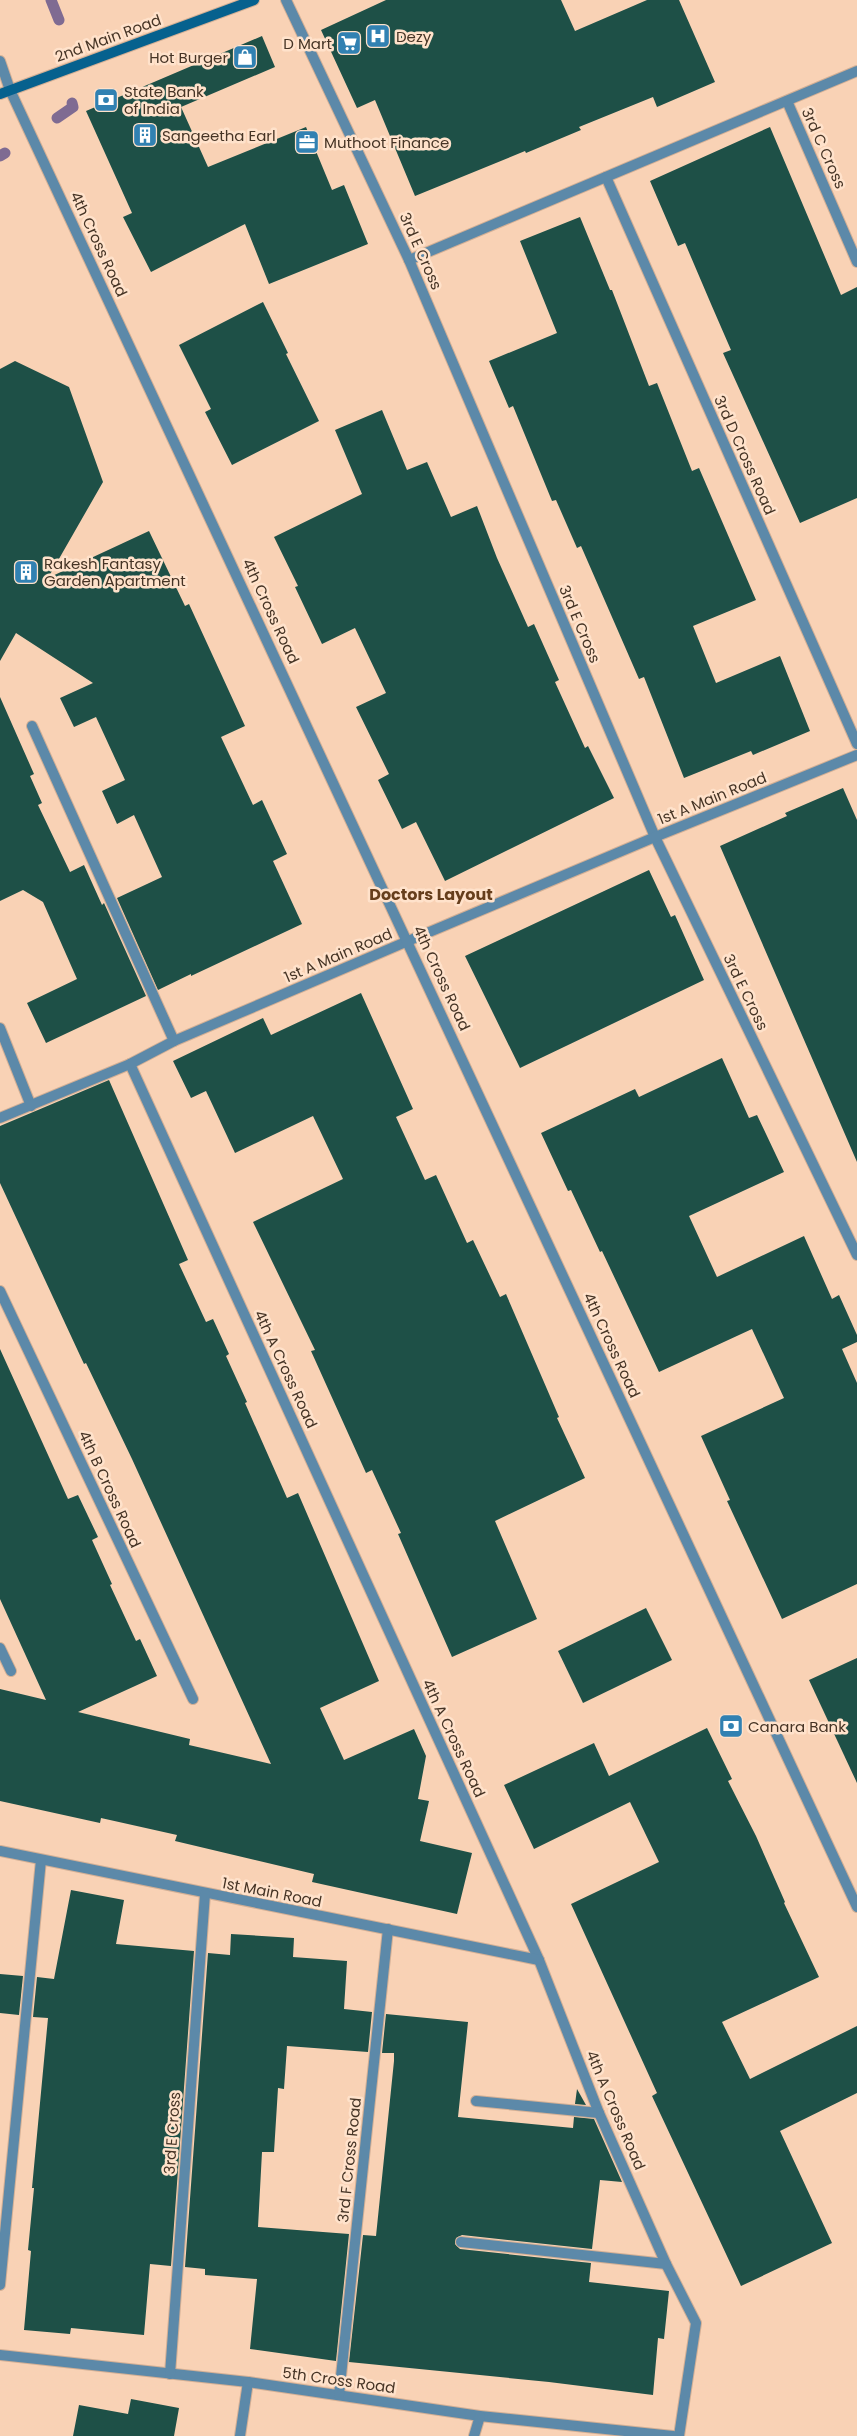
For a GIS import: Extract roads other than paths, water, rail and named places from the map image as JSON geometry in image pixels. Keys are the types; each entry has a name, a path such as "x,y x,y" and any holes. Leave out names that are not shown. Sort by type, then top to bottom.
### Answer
{"main road":[{"name":"2nd Main Road","path":"5,92 254,0"}],"street":[{"name":"3rd E Cross","path":"286,0 409,260 655,837 857,1255"},
{"name":"4th Cross Road","path":"0,61 5,92 408,941 857,1907"},
{"path":"409,260 857,71"},
{"name":"3rd C Cross","path":"787,101 857,262"},
{"name":"3rd D Cross Road","path":"606,177 857,744"},
{"path":"32,726 174,1041"},
{"name":"1st A Main Road","path":"0,1118 130,1064 174,1041 408,941 655,837 857,755"},
{"path":"0,1028 31,1106"},
{"name":"4th A Cross Road","path":"130,1064 539,1960 599,2112 666,2264 696,2323 679,2436"},
{"name":"4th B Cross Road","path":"0,1291 193,1699"},
{"path":"0,1648 11,1671"},
{"name":"1st Main Road","path":"0,1852 539,1960"},
{"path":"0,2285 41,1860"},
{"name":"3rd E Cross","path":"170,2374 205,1894"},
{"name":"3rd F Cross Road","path":"339,2394 388,1929"},
{"path":"476,2101 599,2112"},
{"path":"461,2242 666,2264"},
{"name":"5th Cross Road","path":"0,2355 248,2382 480,2416 673,2436"},
{"path":"240,2436 248,2382"},
{"path":"474,2436 480,2416"}],"waterway":[{"path":"51,0 59,20"},
{"path":"57,118 73,107 72,103"},
{"path":"0,156 5,153"}],"place":[{"name":"Dezy","path":"378,36"},
{"name":"D Mart","path":"349,43"},
{"name":"Hot Burger","path":"245,57"},
{"name":"State Bank of India","path":"106,100"},
{"name":"Sangeetha Earl","path":"145,135"},
{"name":"Muthoot Finance","path":"307,142"},
{"name":"Rakesh Fantasy Garden Apartment","path":"26,572"},
{"name":"Canara Bank","path":"731,1726"}],"district":[{"name":"Doctors Layout","path":"431,894"}]}
